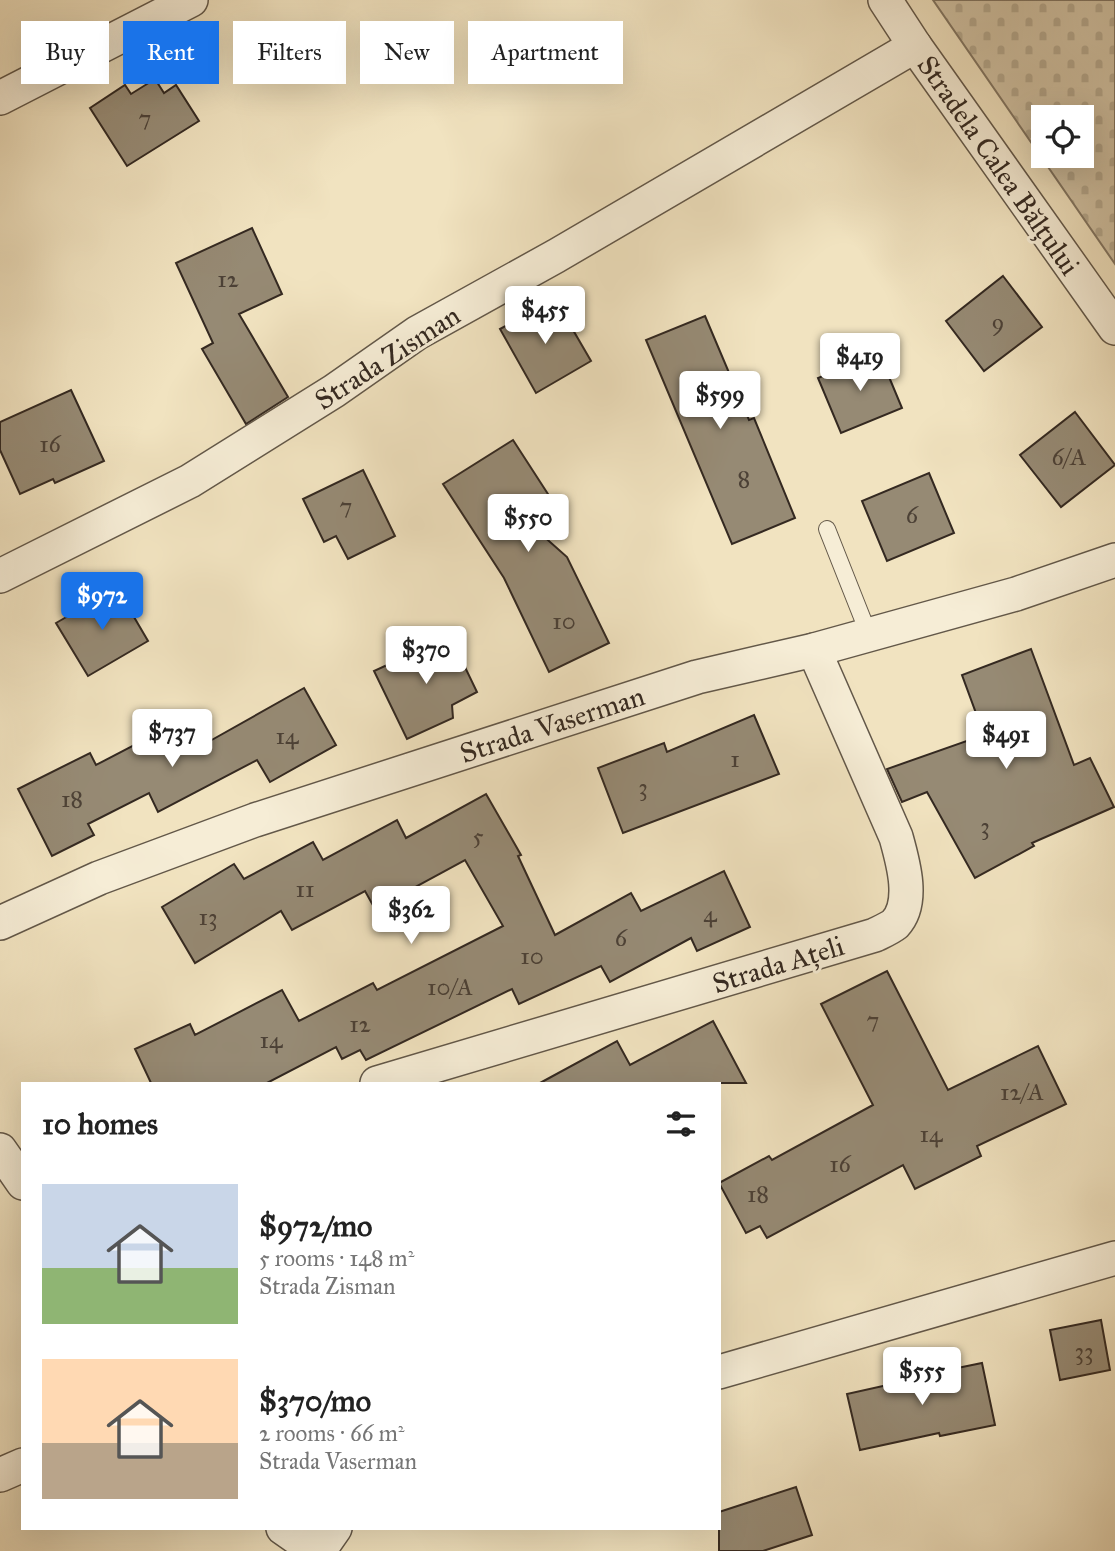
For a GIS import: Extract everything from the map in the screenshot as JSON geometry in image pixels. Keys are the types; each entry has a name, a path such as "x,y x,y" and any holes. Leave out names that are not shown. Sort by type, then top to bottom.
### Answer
{"street":[{"path":"0,98 191,0"},
{"name":"Stradela Calea Bălțului","path":"885,0 1115,328"},
{"name":"Strada Zisman","path":"0,576 190,481 334,391 416,333 556,256 915,46"},
{"name":"Strada Vaserman","path":"0,923 99,878 255,820 697,677 814,650 1016,594 1115,559"},
{"name":"Strada Ațeli","path":"380,1082 876,935 895,923 905,907 904,866 896,838 814,650"},
{"path":"0,1150 21,1181"},
{"path":"721,1371 1115,1258"},
{"path":"0,1475 21,1466"},
{"path":"286,1530 318,1551 334,1530"}],"lane":[{"path":"827,529 869,635"}],"green space":[{"path":"933,0 1115,0 1115,264 1049,168 1094,168 1094,105 1031,105 1031,142"}],"building":[{"path":"147,84 158,84 164,93 176,85 199,121 127,166 90,108 125,85 131,94"},
{"path":"252,228 282,294 239,314 288,397 246,424 202,349 213,343 176,263"},
{"path":"1003,276 1042,327 984,371 946,321"},
{"path":"555,299 591,361 536,393 500,329"},
{"path":"705,316 749,420 754,418 795,518 732,544 646,340"},
{"path":"879,353 902,408 841,433 818,378"},
{"path":"71,390 104,461 55,483 53,479 20,494 0,450 0,422"},
{"path":"1075,412 1115,465 1061,507 1020,455"},
{"path":"513,440 557,508 531,525 567,557 609,643 549,672 504,578 443,484"},
{"path":"363,470 395,536 348,559 336,536 324,542 303,499"},
{"path":"929,473 954,533 887,561 862,501"},
{"path":"117,588 148,641 88,676 56,623"},
{"path":"450,636 477,692 452,705 453,718 407,739 374,671"},
{"path":"1031,649 1074,765 1090,758 1114,807 1032,843 1034,846 975,878 927,792 902,802 887,769 984,735 962,675"},
{"path":"304,688 336,745 270,782 257,760 158,812 149,793 88,824 94,835 52,856 18,789 90,753 96,765 186,718 201,746"},
{"path":"754,715 779,774 623,833 598,768 664,743 667,752"},
{"path":"486,794 521,855 518,856 555,935 631,893 641,911 724,871 750,927 697,951 691,938 610,982 601,966 519,1004 512,989 366,1060 360,1050 342,1059 336,1047 269,1082 151,1082 135,1049 190,1024 195,1035 282,990 299,1021 373,983 377,990 503,926 465,860 375,909 365,891 292,930 281,911 195,963 162,907 234,864 244,879 313,842 323,860 397,820 406,838"},
{"path":"887,971 948,1090 1038,1046 1066,1104 977,1146 981,1156 915,1189 903,1165 767,1238 760,1226 746,1233 721,1187 721,1182 769,1156 772,1160 873,1105 821,1004"},
{"path":"713,1021 746,1083 542,1082 617,1041 630,1065"},
{"path":"1101,1320 1110,1370 1060,1380 1050,1330"},
{"path":"982,1363 995,1425 940,1436 939,1433 860,1450 847,1394"},
{"path":"796,1487 812,1535 763,1551 719,1551 721,1511"}]}
